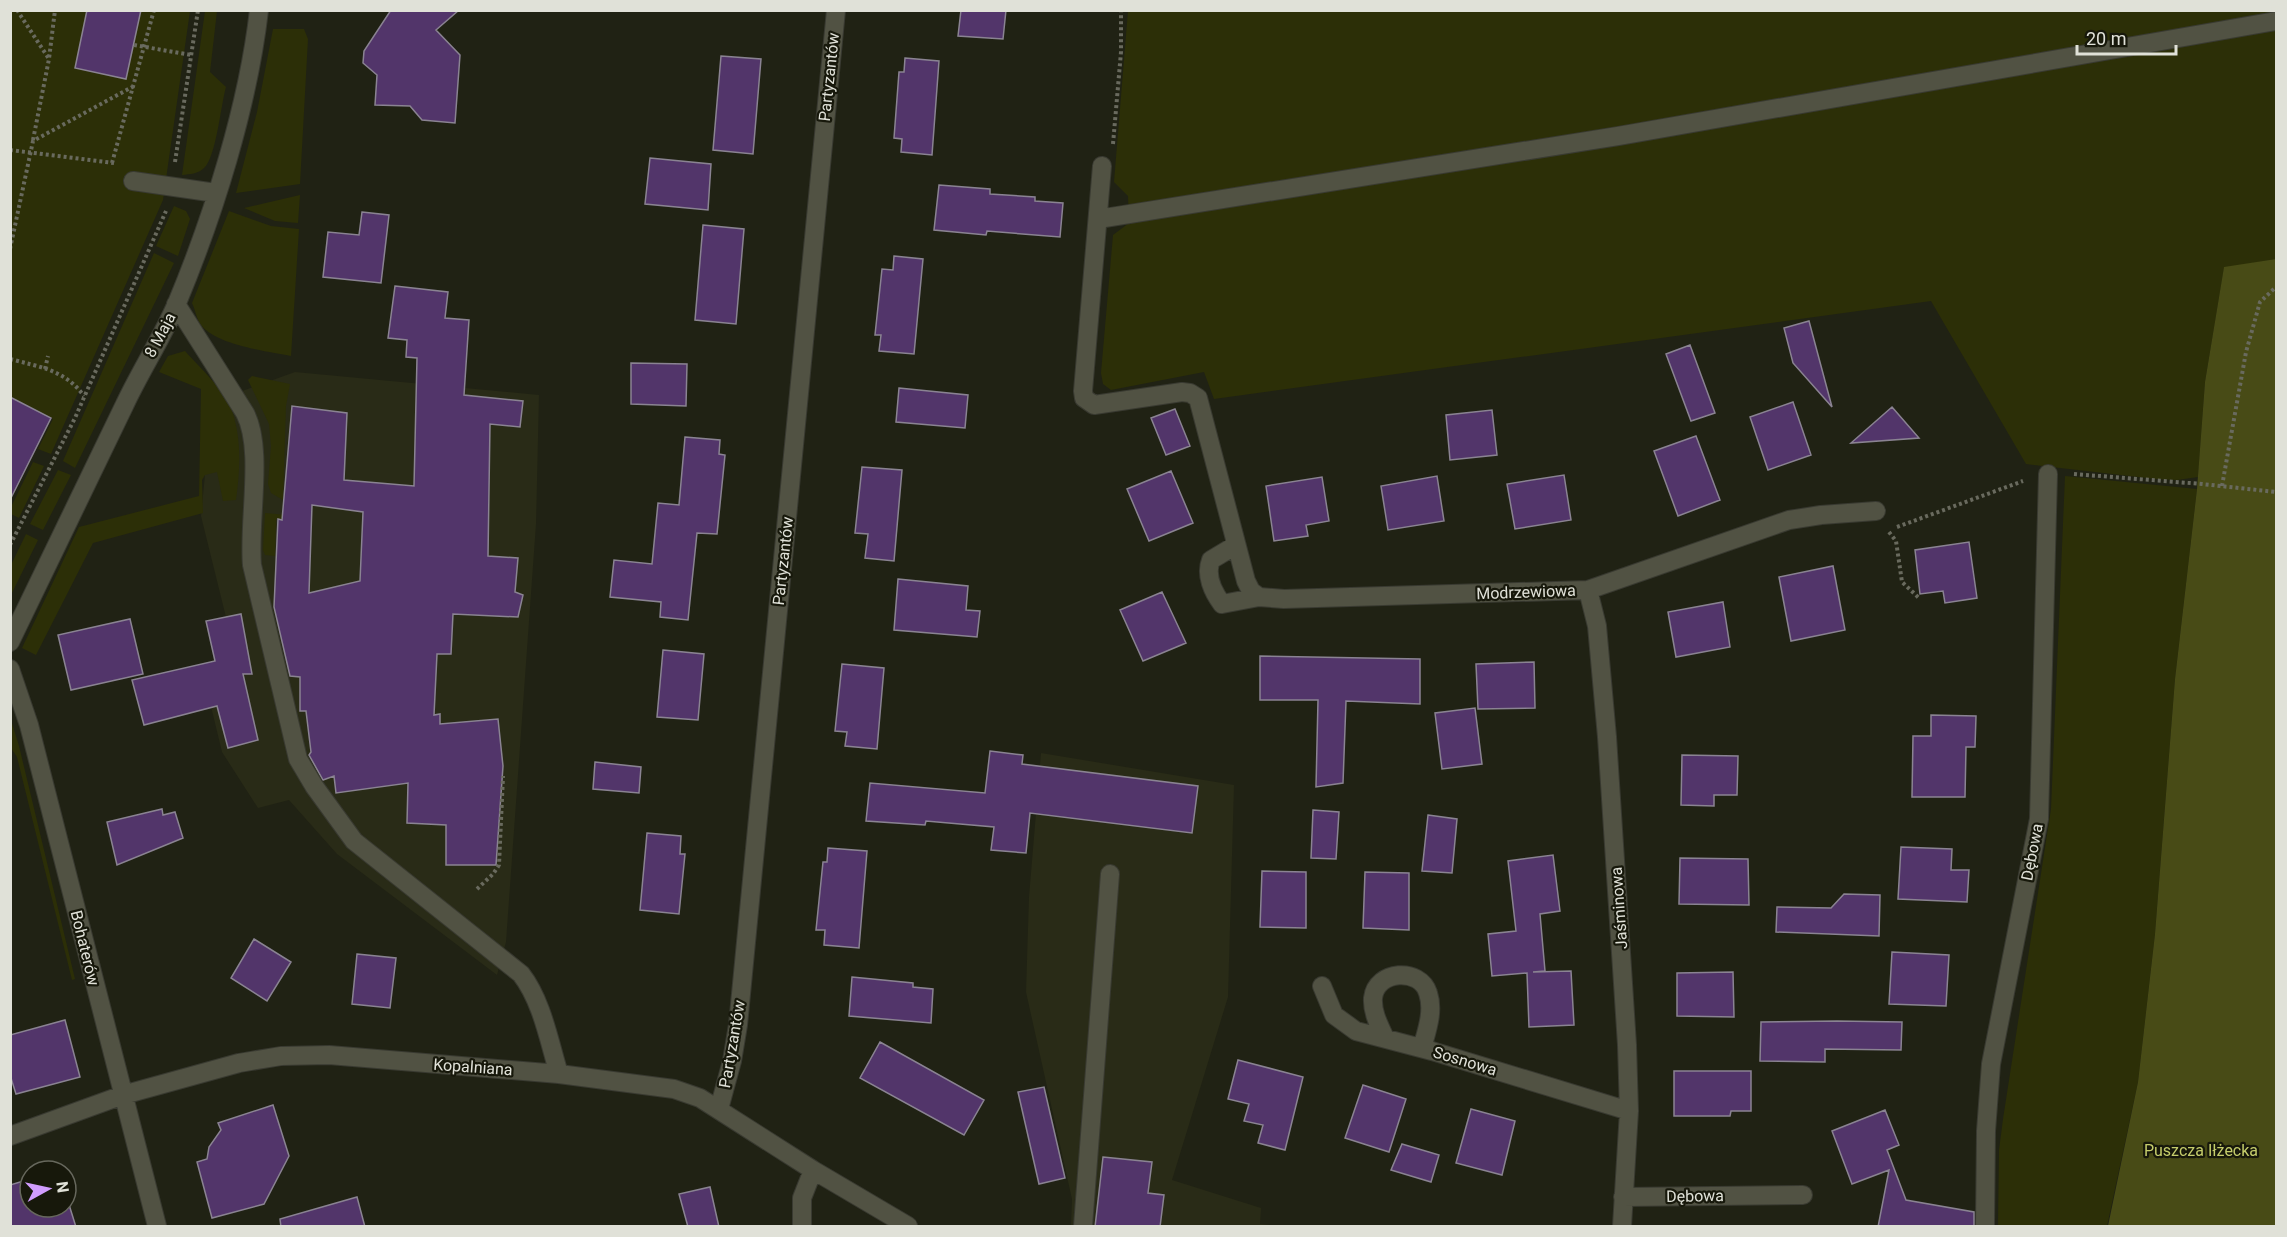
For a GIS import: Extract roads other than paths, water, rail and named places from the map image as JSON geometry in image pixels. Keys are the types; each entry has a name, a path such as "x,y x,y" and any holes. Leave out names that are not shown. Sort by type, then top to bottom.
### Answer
{"street":[{"name":"8 Maja","path":"10,642 176,304 216,193 242,104 259,10"},
{"name":"Partyzantów","path":"719,1109 732,1062 738,1026 836,10"},
{"path":"1098,219 1618,136 2277,21"},
{"path":"1101,175 1084,398 1097,405 1182,392 1196,396 1203,409 1248,587 1259,597"},
{"path":"133,181 216,193"},
{"path":"176,304 245,413 252,428 252,565 298,759 314,786 354,841 521,974 536,1001 559,1074"},
{"name":"Dębowa","path":"1985,1227 1986,1131 1991,1064 2038,819 2048,474"},
{"name":"Modrzewiowa","path":"1236,545 1211,560 1208,573 1215,594 1222,604 1259,597 1284,599 1588,590 1789,520 1875,511"},
{"name":"Jaśminowa","path":"1588,590 1597,626 1607,737 1628,1045 1629,1111 1622,1227"},
{"name":"Bohaterów","path":"10,669 29,725 157,1227"},
{"path":"1083,1227 1110,874"},
{"path":"1384,1038 1373,1006 1375,990 1388,977 1411,976 1423,983 1428,990 1430,1018 1422,1048"},
{"name":"Sosnowa","path":"1322,986 1329,1007 1340,1020 1356,1030 1629,1111"},
{"name":"Kopalniana","path":"10,1136 123,1095 239,1063 281,1056 329,1055 559,1074 674,1089 700,1098 813,1170 909,1227"},
{"path":"802,1227 802,1198 813,1170"},
{"name":"Dębowa","path":"1623,1197 1803,1195"}],"park label":[{"name":"Puszcza Iłżecka","path":"2201,1150"}]}
